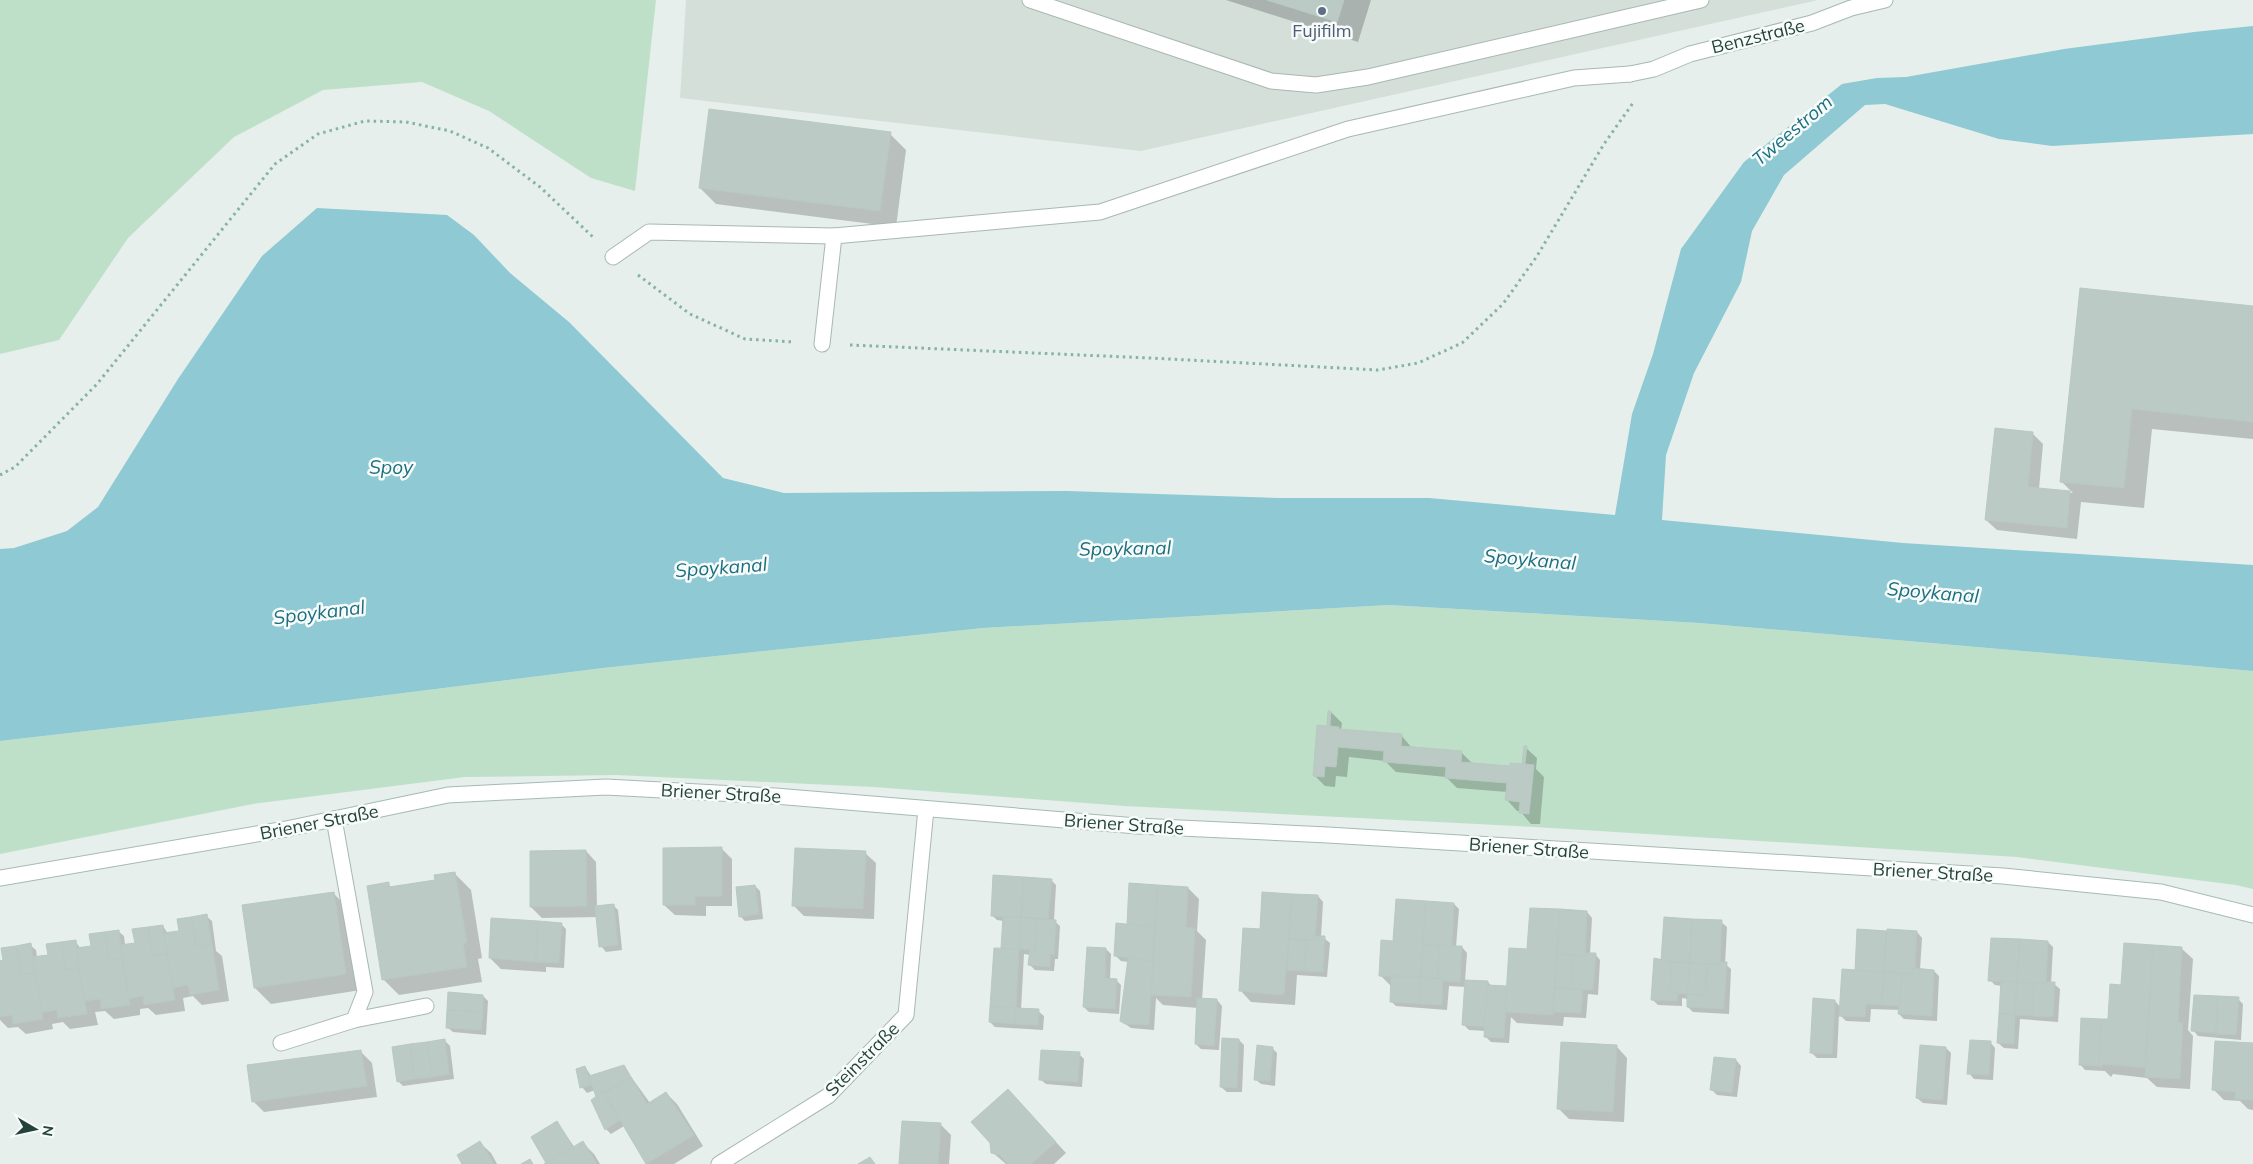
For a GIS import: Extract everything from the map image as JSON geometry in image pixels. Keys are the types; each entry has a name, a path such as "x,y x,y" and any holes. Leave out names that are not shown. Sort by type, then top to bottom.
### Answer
{"street":[{"path":"1030,0 1271,81 1316,85 1368,77 1701,0"},
{"name":"Benzstraße","path":"613,257 648,232 834,236 1100,212 1348,128 1574,78 1630,74 1654,69 1690,54 1812,23 1851,8 1885,0"},
{"path":"822,344 834,236"},
{"name":"Briener Straße","path":"0,878 286,829 448,795 606,786 775,796 1137,826 1328,835 2003,876 2161,892 2253,915"},
{"name":"Steinstraße","path":"719,1164 828,1096 906,1014 926,809"},
{"path":"334,819 365,992 354,1020"},
{"path":"281,1043 354,1020 426,1006"}],"shaded area":[{"path":"686,0 1818,0 1141,151 680,98"}],"green space":[{"path":"0,0 656,0 635,191 591,178 489,111 422,82 323,90 234,137 128,238 59,340 0,354"},
{"path":"1389,605 1699,623 2253,671 2253,889 2236,885 2017,857 1535,827 1125,806 874,787 616,775 465,777 253,804 0,854 0,741 603,668 983,628"}],"water":[{"name":"Spoy","path":"2253,26 2253,134 2052,146 1999,139 1885,104 1865,105 1784,175 1752,231 1741,282 1694,373 1666,455 1662,520 1903,543 2253,565 2253,671 1699,623 1389,605 983,628 603,668 0,741 0,549 14,548 67,531 98,507 178,379 262,256 317,208 447,215 474,235 510,273 569,322 723,478 784,493 1067,491 1280,498 1429,498 1615,515 1632,414 1653,354 1681,249 1744,162 1842,84 1877,78 1906,77 2064,49"}],"building":[{"name":"Fujifilm","path":"1267,0 1344,0 1337,22"},
{"path":"709,109 891,132 880,211 699,188"},
{"path":"2080,288 2253,306 2253,422 2132,409 2124,488 2060,482"},
{"path":"1995,428 2033,432 2028,487 2070,491 2067,528 1985,520"},
{"path":"1328,711 1331,711 1330,726 1339,727 1339,729 1402,734 1401,746 1462,751 1461,762 1510,766 1510,763 1522,764 1524,746 1527,746 1525,764 1534,765 1529,814 1519,813 1520,802 1505,800 1507,783 1445,778 1446,767 1383,762 1384,751 1338,747 1336,767 1325,766 1324,777 1313,776 1317,725 1327,726"},
{"path":"722,847 722,896 695,896 695,905 663,905 663,848"},
{"path":"795,848 866,851 863,909 792,906"},
{"path":"586,850 587,906 530,907 530,851"},
{"path":"455,872 467,943 463,943 467,967 382,980 367,886 389,882 389,887 435,880 434,875"},
{"path":"993,875 1024,877 1021,917 991,916"},
{"path":"1024,877 1052,879 1048,919 1021,917"},
{"path":"1129,883 1158,885 1155,927 1127,925"},
{"path":"755,885 759,914 739,917 736,887"},
{"path":"1158,885 1188,887 1186,927 1195,928 1191,997 1151,995"},
{"path":"334,892 346,974 254,988 242,905"},
{"path":"1262,892 1292,894 1284,995 1239,991 1243,928 1260,929"},
{"path":"1292,894 1318,895 1315,940 1289,939"},
{"path":"1396,899 1426,901 1421,977 1379,976 1381,940 1393,941"},
{"path":"1426,901 1454,903 1452,947 1423,945"},
{"path":"614,904 618,945 599,947 595,906"},
{"path":"1530,908 1560,909 1553,1015 1505,1012 1509,948 1527,949"},
{"path":"1560,909 1587,911 1585,956 1557,954"},
{"path":"207,914 212,944 196,947 191,917"},
{"path":"191,917 196,947 212,944 219,990 190,995 188,985 172,988 163,933 179,931 177,919"},
{"path":"1003,917 1021,917 1019,949 1001,948"},
{"path":"1021,917 1037,919 1035,950 1019,949"},
{"path":"1664,917 1692,919 1690,963 1661,961"},
{"path":"491,918 538,921 536,962 489,958"},
{"path":"1037,919 1056,920 1054,955 1050,954 1050,967 1028,965 1030,950 1035,950"},
{"path":"1692,919 1722,920 1720,965 1690,963"},
{"path":"538,921 562,923 559,963 536,962"},
{"path":"1116,923 1155,927 1153,961 1114,956"},
{"path":"163,925 167,954 153,956 148,927"},
{"path":"148,927 153,956 167,954 175,1000 144,1005 143,996 129,999 120,945 135,943 132,929"},
{"path":"1857,929 1886,931 1884,972 1855,971"},
{"path":"1887,929 1917,931 1915,968 1913,968 1912,974 1884,972"},
{"path":"119,930 122,959 109,961 104,932"},
{"path":"104,932 109,961 122,959 130,1005 101,1009 100,999 84,1001 76,948 91,946 89,934"},
{"path":"1316,936 1325,936 1323,972 1304,971 1306,940 1315,940"},
{"path":"1991,938 2020,939 2017,982 1988,981"},
{"path":"1289,939 1306,940 1304,971 1287,970"},
{"path":"2020,939 2048,941 2046,984 2017,982"},
{"path":"76,940 79,968 65,970 61,942"},
{"path":"61,942 65,970 79,968 87,1014 58,1018 57,1010 41,1013 32,957 48,955 46,944"},
{"path":"31,943 35,973 21,975 16,946"},
{"path":"2124,943 2153,945 2145,1068 2102,1064 2102,1067 2099,1066 2101,1019 2108,1019 2110,984 2121,985"},
{"path":"1423,945 1439,946 1438,978 1421,977"},
{"path":"2153,945 2182,947 2178,1023 2183,1023 2180,1079 2145,1077"},
{"path":"16,946 21,975 35,973 43,1019 13,1024 12,1015 0,1017 0,961 3,960 1,948"},
{"path":"1439,946 1462,946 1460,982 1444,981 1438,978"},
{"path":"1087,947 1106,948 1105,978 1117,979 1115,1009 1083,1007"},
{"path":"994,948 1019,949 1016,1008 990,1007"},
{"path":"1585,953 1596,953 1593,990 1571,989 1573,955 1585,956"},
{"path":"1557,954 1573,955 1571,989 1555,988"},
{"path":"1128,958 1153,961 1149,1025 1125,1024 1120,1021"},
{"path":"1654,958 1672,962 1670,993 1678,994 1677,1001 1651,1000"},
{"path":"1672,962 1690,963 1687,994 1670,993"},
{"path":"1720,962 1727,962 1724,1009 1687,1007 1687,994 1705,995 1707,964 1720,965"},
{"path":"1690,963 1707,964 1705,995 1687,994"},
{"path":"1913,968 1934,970 1932,1016 1898,1014 1902,973 1912,974"},
{"path":"1842,969 1884,972 1882,1005 1866,1004 1865,1017 1839,1016"},
{"path":"1884,972 1902,973 1900,1006 1882,1005"},
{"path":"1391,976 1421,977 1419,1004 1390,1002"},
{"path":"1421,977 1443,979 1442,1005 1419,1004"},
{"path":"1465,980 1488,981 1485,1027 1462,1025"},
{"path":"2001,981 2017,982 2015,1015 1999,1014"},
{"path":"2017,982 2034,983 2032,1016 2015,1015"},
{"path":"2046,982 2055,982 2053,1017 2032,1016 2034,983 2046,984"},
{"path":"1487,985 1507,986 1504,1038 1484,1037"},
{"path":"1555,988 1583,990 1581,1013 1553,1012"},
{"path":"448,992 483,995 483,1012 447,1010"},
{"path":"2194,995 2218,996 2215,1033 2191,1031"},
{"path":"2218,996 2239,997 2236,1035 2216,1034"},
{"path":"1197,998 1217,999 1214,1046 1195,1044"},
{"path":"1813,998 1835,1000 1832,1054 1810,1053"},
{"path":"990,1007 1016,1008 1015,1024 989,1022"},
{"path":"1016,1008 1039,1009 1038,1025 1015,1024"},
{"path":"447,1010 483,1012 481,1030 446,1028"},
{"path":"1999,1014 2015,1015 2014,1044 1997,1043"},
{"path":"2081,1018 2101,1019 2099,1066 2079,1065"},
{"path":"1222,1038 1239,1039 1237,1088 1220,1087"},
{"path":"445,1039 449,1074 432,1077 427,1042"},
{"path":"1970,1040 1991,1041 1989,1075 1967,1074"},
{"path":"2215,1041 2253,1043 2253,1100 2235,1099 2236,1092 2212,1090"},
{"path":"427,1042 432,1077 414,1079 410,1044"},
{"path":"1561,1042 1617,1045 1613,1112 1557,1109"},
{"path":"410,1044 414,1079 397,1082 392,1047"},
{"path":"1257,1045 1273,1047 1270,1081 1254,1080"},
{"path":"1920,1045 1946,1047 1943,1100 1916,1098"},
{"path":"361,1050 367,1086 252,1102 247,1065"},
{"path":"1041,1050 1080,1052 1078,1082 1039,1080"},
{"path":"1714,1057 1736,1059 1732,1093 1710,1090"},
{"path":"624,1065 631,1077 596,1097 589,1076"},
{"path":"585,1066 592,1085 580,1088 576,1069"},
{"path":"631,1077 647,1104 666,1092 694,1135 646,1164 604,1093"},
{"path":"1008,1089 1056,1142 1031,1164 1008,1164 1000,1155 991,1153 990,1143 971,1122"},
{"path":"603,1092 620,1120 605,1130 591,1100"},
{"path":"557,1121 573,1147 546,1163 531,1137"},
{"path":"902,1121 941,1123 938,1164 899,1164"},
{"path":"480,1141 494,1164 462,1164 457,1155"},
{"path":"583,1141 597,1164 544,1164 573,1147"},
{"path":"870,1157 875,1164 858,1164"},
{"path":"530,1159 533,1164 521,1164"}],"place":[{"name":"Fujifilm","path":"1322,11"}],"water label":[{"name":"Tweestrom","path":"1792,130"},
{"name":"Spoykanal","path":"1125,548"},
{"name":"Spoykanal","path":"1530,559"},
{"name":"Spoykanal","path":"721,567"},
{"name":"Spoykanal","path":"1933,592"},
{"name":"Spoykanal","path":"319,612"}]}
